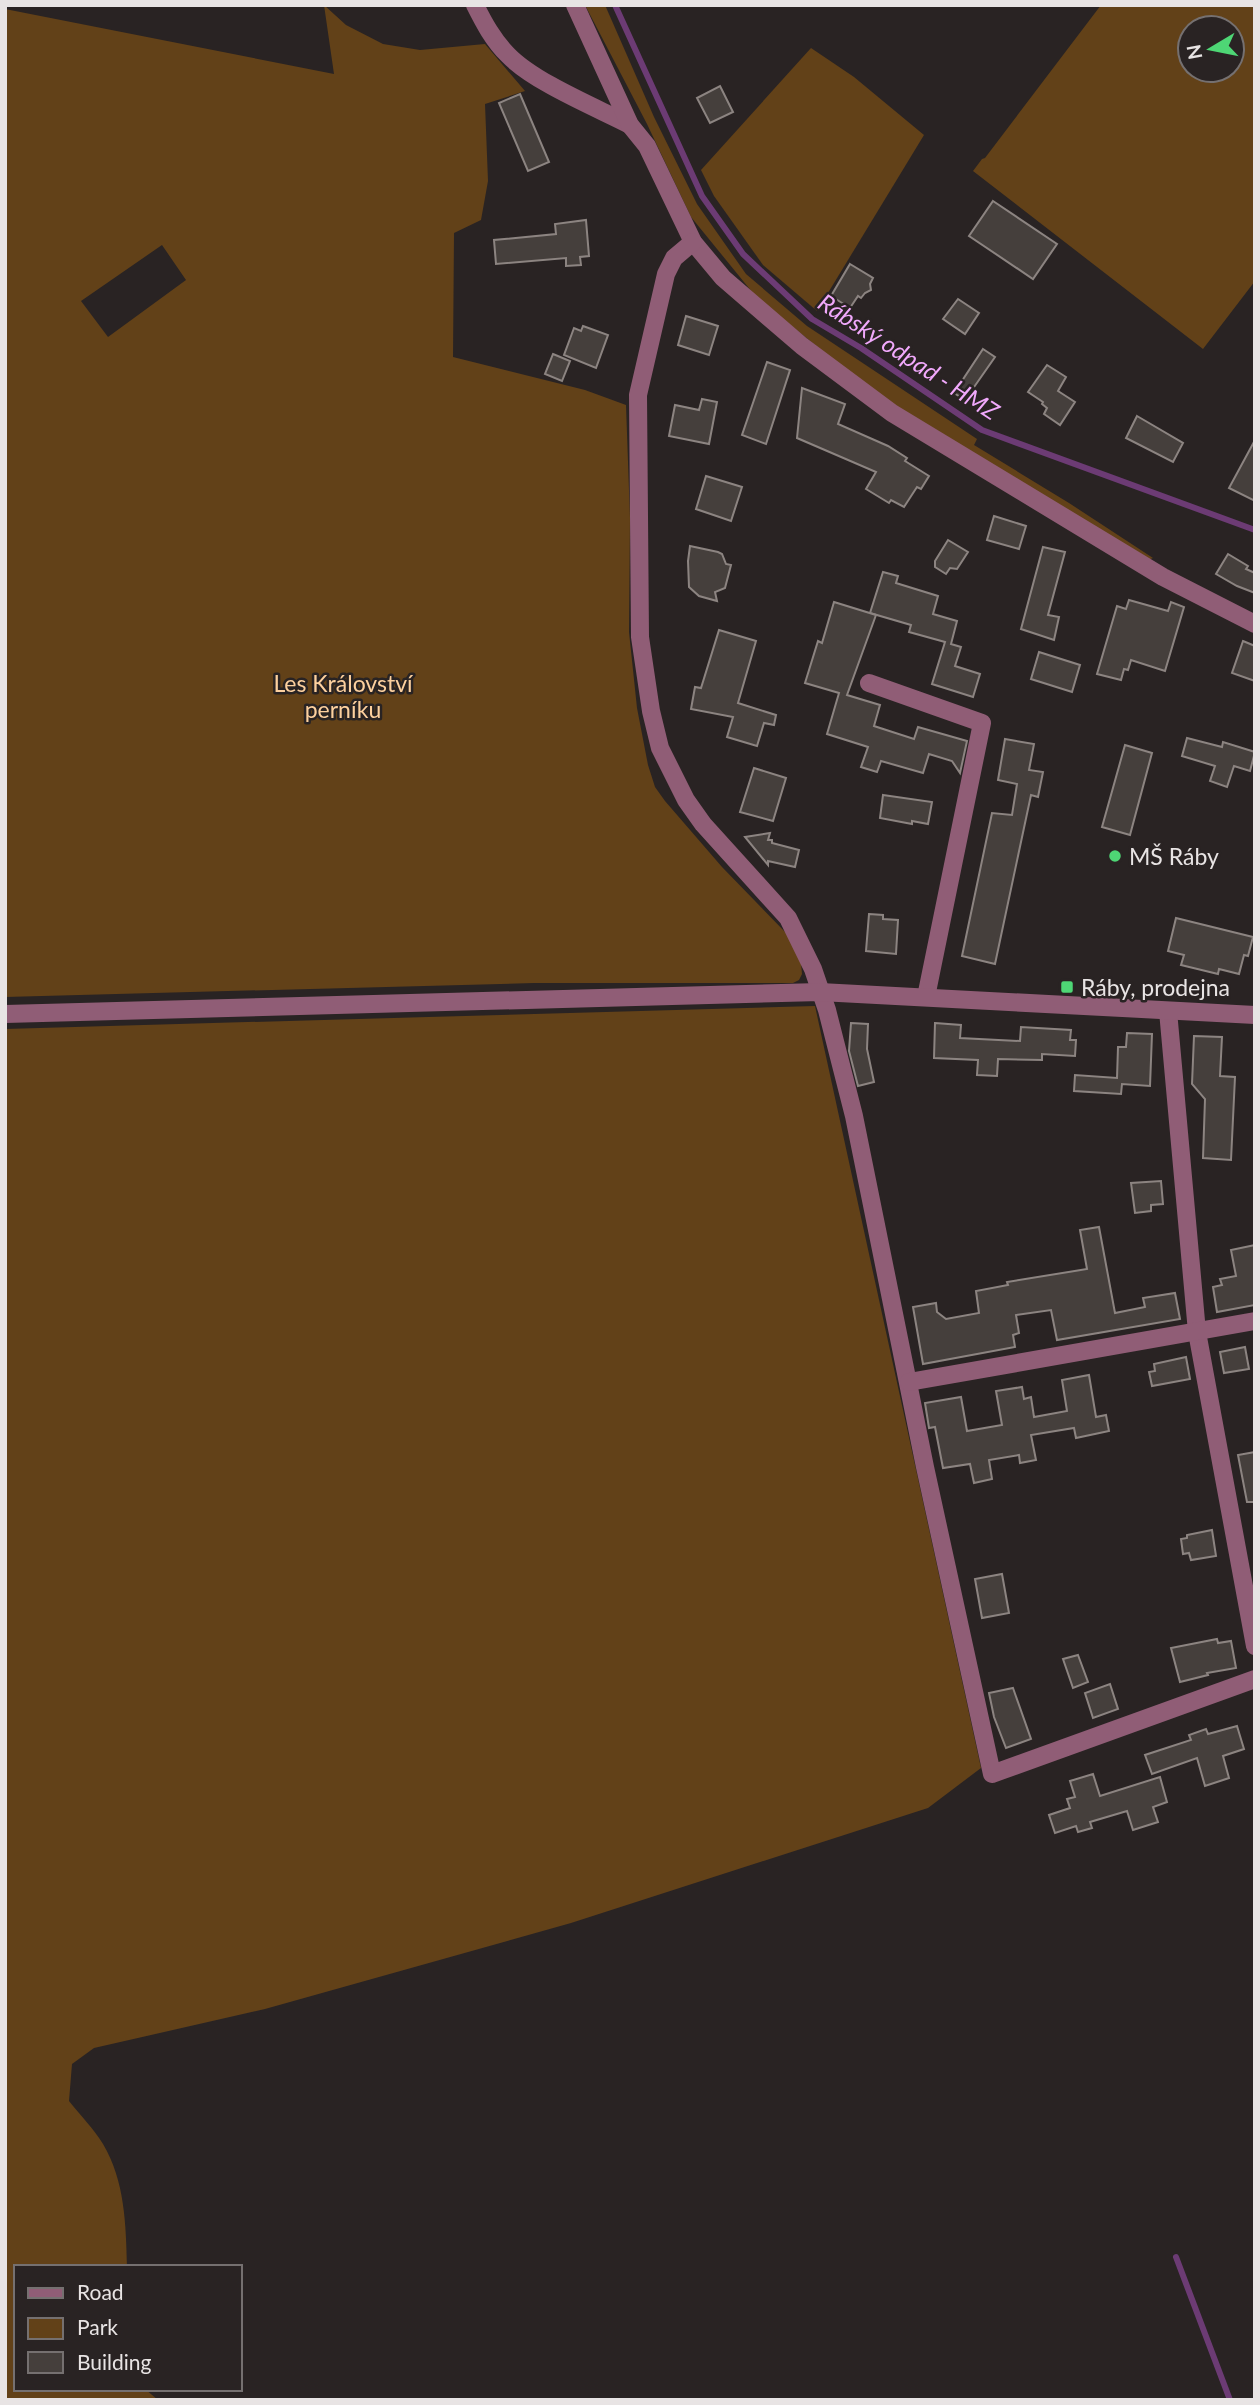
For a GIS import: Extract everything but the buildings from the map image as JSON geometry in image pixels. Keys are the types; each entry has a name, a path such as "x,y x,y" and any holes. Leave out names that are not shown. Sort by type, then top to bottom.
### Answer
{"street":[{"path":"475,5 490,34 508,56 527,71 630,125"},
{"path":"575,5 630,125 647,146 693,242 723,278 802,346 892,413 1163,577 1255,624"},
{"path":"693,242 674,258 666,274 638,395 640,637 646,686 660,748 686,800 703,824 788,918 806,953 820,992 855,1116 992,1774 1255,1679"},
{"path":"869,683 982,723 926,997"},
{"path":"5,1014 820,992 1255,1015"},
{"path":"1168,1010 1197,1332 1255,1646"},
{"path":"909,1382 1255,1321"}],"green space":[{"name":"Les Království perníku","path":"324,5 346,25 383,44 420,50 485,44 525,91 485,104 488,181 481,220 454,233 453,357 585,390 626,405 630,518 629,632 637,708 648,765 655,787 665,801 722,867 787,934 801,963 802,974 799,980 793,983 534,983 5,997 5,9 334,74","holes":["162,245 186,280 108,337 81,301"]},
{"path":"585,5 605,5 654,117 697,204 746,274 807,326 977,439 974,445 1153,558 1148,560 912,418 757,298 691,217 647,124"},
{"path":"1101,5 1255,5 1255,281 1203,349 973,171"},
{"path":"811,48 854,77 924,135 817,311 763,265 714,196 701,170"},
{"path":"815,1006 981,1768 928,1808 571,1923 265,2009 94,2048 72,2064 69,2101 99,2138 116,2173 125,2219 127,2265 14,2265 14,2391 147,2391 158,2400 5,2400 5,1029"}],"waterway":[{"name":"Rábský odpad - HMZ","path":"615,5 702,196 743,254 812,319 861,348 982,430 1255,530"},
{"path":"1176,2257 1230,2400"}],"place":[{"name":"MŠ Ráby","path":"1115,856"},
{"name":"Ráby, prodejna","path":"1067,987"}]}
